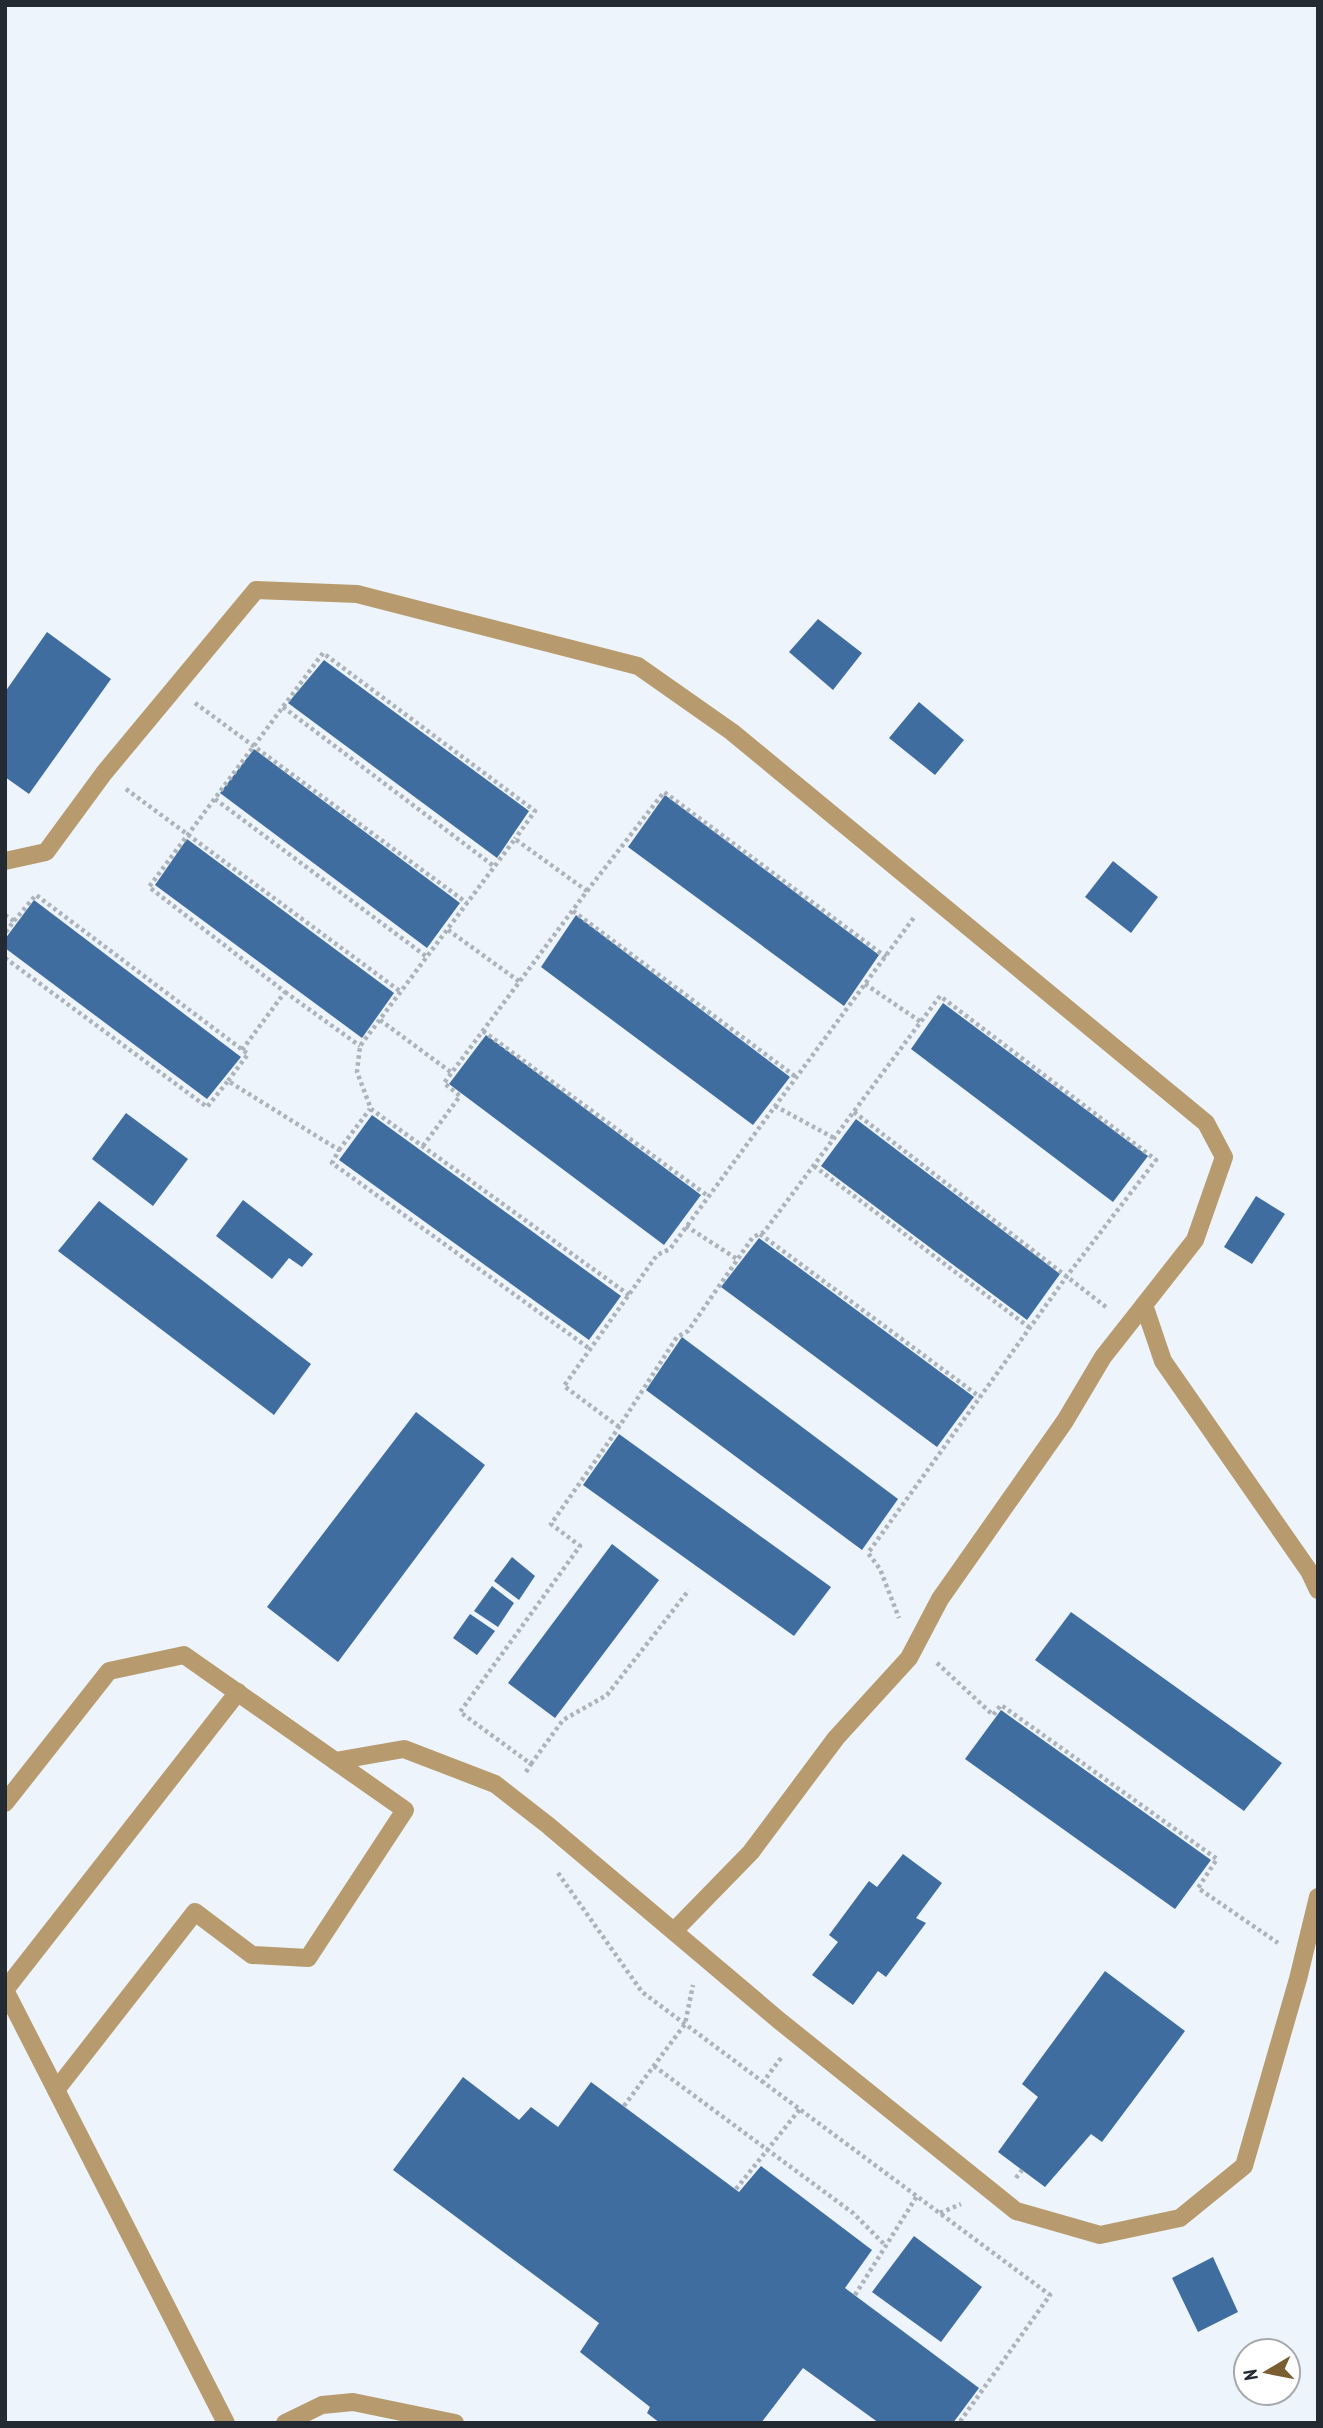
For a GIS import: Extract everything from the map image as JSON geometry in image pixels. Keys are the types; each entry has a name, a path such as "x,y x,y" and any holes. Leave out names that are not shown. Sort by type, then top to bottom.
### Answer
{"lane":[{"path":"5,862 46,852 104,773 256,590 357,594 638,666 732,732 1206,1123 1224,1157 1195,1240 1104,1357 1065,1421 940,1599 909,1658 836,1738 751,1852 674,1931"},
{"path":"1144,1305 1163,1361 1309,1571 1318,1590"},
{"path":"5,1803 109,1671 184,1655 405,1810 308,1958 252,1955 195,1912 56,2090"},
{"path":"226,2423 5,1990 239,1692"},
{"path":"335,1760 404,1749 495,1784 1016,2211 1100,2235 1180,2218 1244,2166 1318,1897"},
{"path":"285,2423 322,2405 353,2402 455,2423"}],"path":[{"path":"360,1046 149,887 323,653 535,811 360,1046 357,1072 370,1109 629,1295"},
{"path":"174,688 467,903"},
{"path":"283,707 495,867"},
{"path":"104,773 401,992"},
{"path":"423,1146 460,1096 444,1083 664,792 886,957"},
{"path":"215,799 427,957"},
{"path":"515,839 587,891"},
{"path":"5,933 36,895 248,1054 207,1107 5,958"},
{"path":"619,1427 564,1386 657,1255 670,1249 931,895"},
{"path":"573,911 796,1077"},
{"path":"5,915 14,921"},
{"path":"448,930 520,982"},
{"path":"865,984 921,1022"},
{"path":"242,1050 285,992"},
{"path":"531,1764 460,1712 580,1546 551,1524 619,1427 677,1337 688,1331 753,1237 764,1232 940,996 1156,1160 1067,1276 868,1553 880,1569 907,1639 915,1647 951,1674 993,1715 1001,1705 1217,1859 1198,1888 1302,1959"},
{"path":"380,1020 452,1073"},
{"path":"483,1031 709,1196"},
{"path":"228,1081 339,1150"},
{"path":"775,1106 834,1138"},
{"path":"370,1109 332,1163 590,1349"},
{"path":"854,1112 1129,1325"},
{"path":"814,1166 1030,1328"},
{"path":"687,1226 737,1259"},
{"path":"760,1234 980,1397"},
{"path":"512,1797 531,1764 563,1720 607,1695 688,1590"},
{"path":"555,1868 642,1992 1050,2295 956,2422"},
{"path":"624,2106 685,2024 700,1953"},
{"path":"763,2082 799,2035"},
{"path":"654,2066 853,2213 886,2246"},
{"path":"736,2189 800,2109"},
{"path":"855,2295 917,2196"}],"building":[{"path":"818,619 862,653 833,690 789,652"},
{"path":"47,632 111,679 29,794 5,777 5,692"},
{"path":"324,660 529,811 497,858 288,703"},
{"path":"919,702 964,740 935,775 889,738"},
{"path":"254,749 460,903 427,948 220,793"},
{"path":"665,795 879,955 844,1006 628,847"},
{"path":"187,839 394,993 362,1038 155,885"},
{"path":"1113,861 1158,897 1131,933 1085,897"},
{"path":"34,900 241,1057 207,1099 5,948 5,939"},
{"path":"576,915 790,1077 753,1125 541,967"},
{"path":"943,1003 1148,1156 1113,1202 911,1049"},
{"path":"486,1035 701,1195 664,1245 449,1084"},
{"path":"126,1113 188,1159 153,1206 92,1159"},
{"path":"372,1115 621,1296 589,1340 339,1160"},
{"path":"856,1119 1060,1274 1027,1320 821,1166"},
{"path":"1256,1196 1285,1214 1252,1264 1224,1247"},
{"path":"243,1200 313,1254 302,1267 289,1258 272,1279 216,1236"},
{"path":"99,1201 311,1364 274,1415 58,1251"},
{"path":"759,1238 974,1397 937,1447 721,1287"},
{"path":"682,1337 898,1499 862,1550 646,1390"},
{"path":"416,1412 485,1465 338,1662 267,1607"},
{"path":"619,1434 831,1587 794,1636 583,1485"},
{"path":"612,1544 659,1580 555,1718 508,1683"},
{"path":"512,1557 535,1576 519,1600 494,1581"},
{"path":"492,1586 514,1603 498,1627 474,1611"},
{"path":"1071,1612 1282,1763 1244,1811 1035,1660"},
{"path":"470,1614 495,1631 477,1655 453,1638"},
{"path":"1001,1710 1211,1860 1175,1909 965,1759"},
{"path":"903,1854 942,1883 916,1918 926,1923 886,1977 878,1971 853,2005 812,1975 838,1942 829,1935 869,1881 877,1887"},
{"path":"1105,1971 1185,2031 1102,2142 1091,2134 1045,2187 998,2152 1038,2097 1022,2084"},
{"path":"463,2077 519,2120 531,2107 558,2127 591,2082 739,2192 761,2166 872,2250 845,2288 979,2388 953,2423 879,2423 803,2368 761,2423 660,2423 647,2413 650,2407 580,2352 599,2323 393,2170"},
{"path":"914,2236 982,2287 941,2342 872,2292"},
{"path":"1213,2257 1238,2312 1198,2332 1172,2278"}]}
